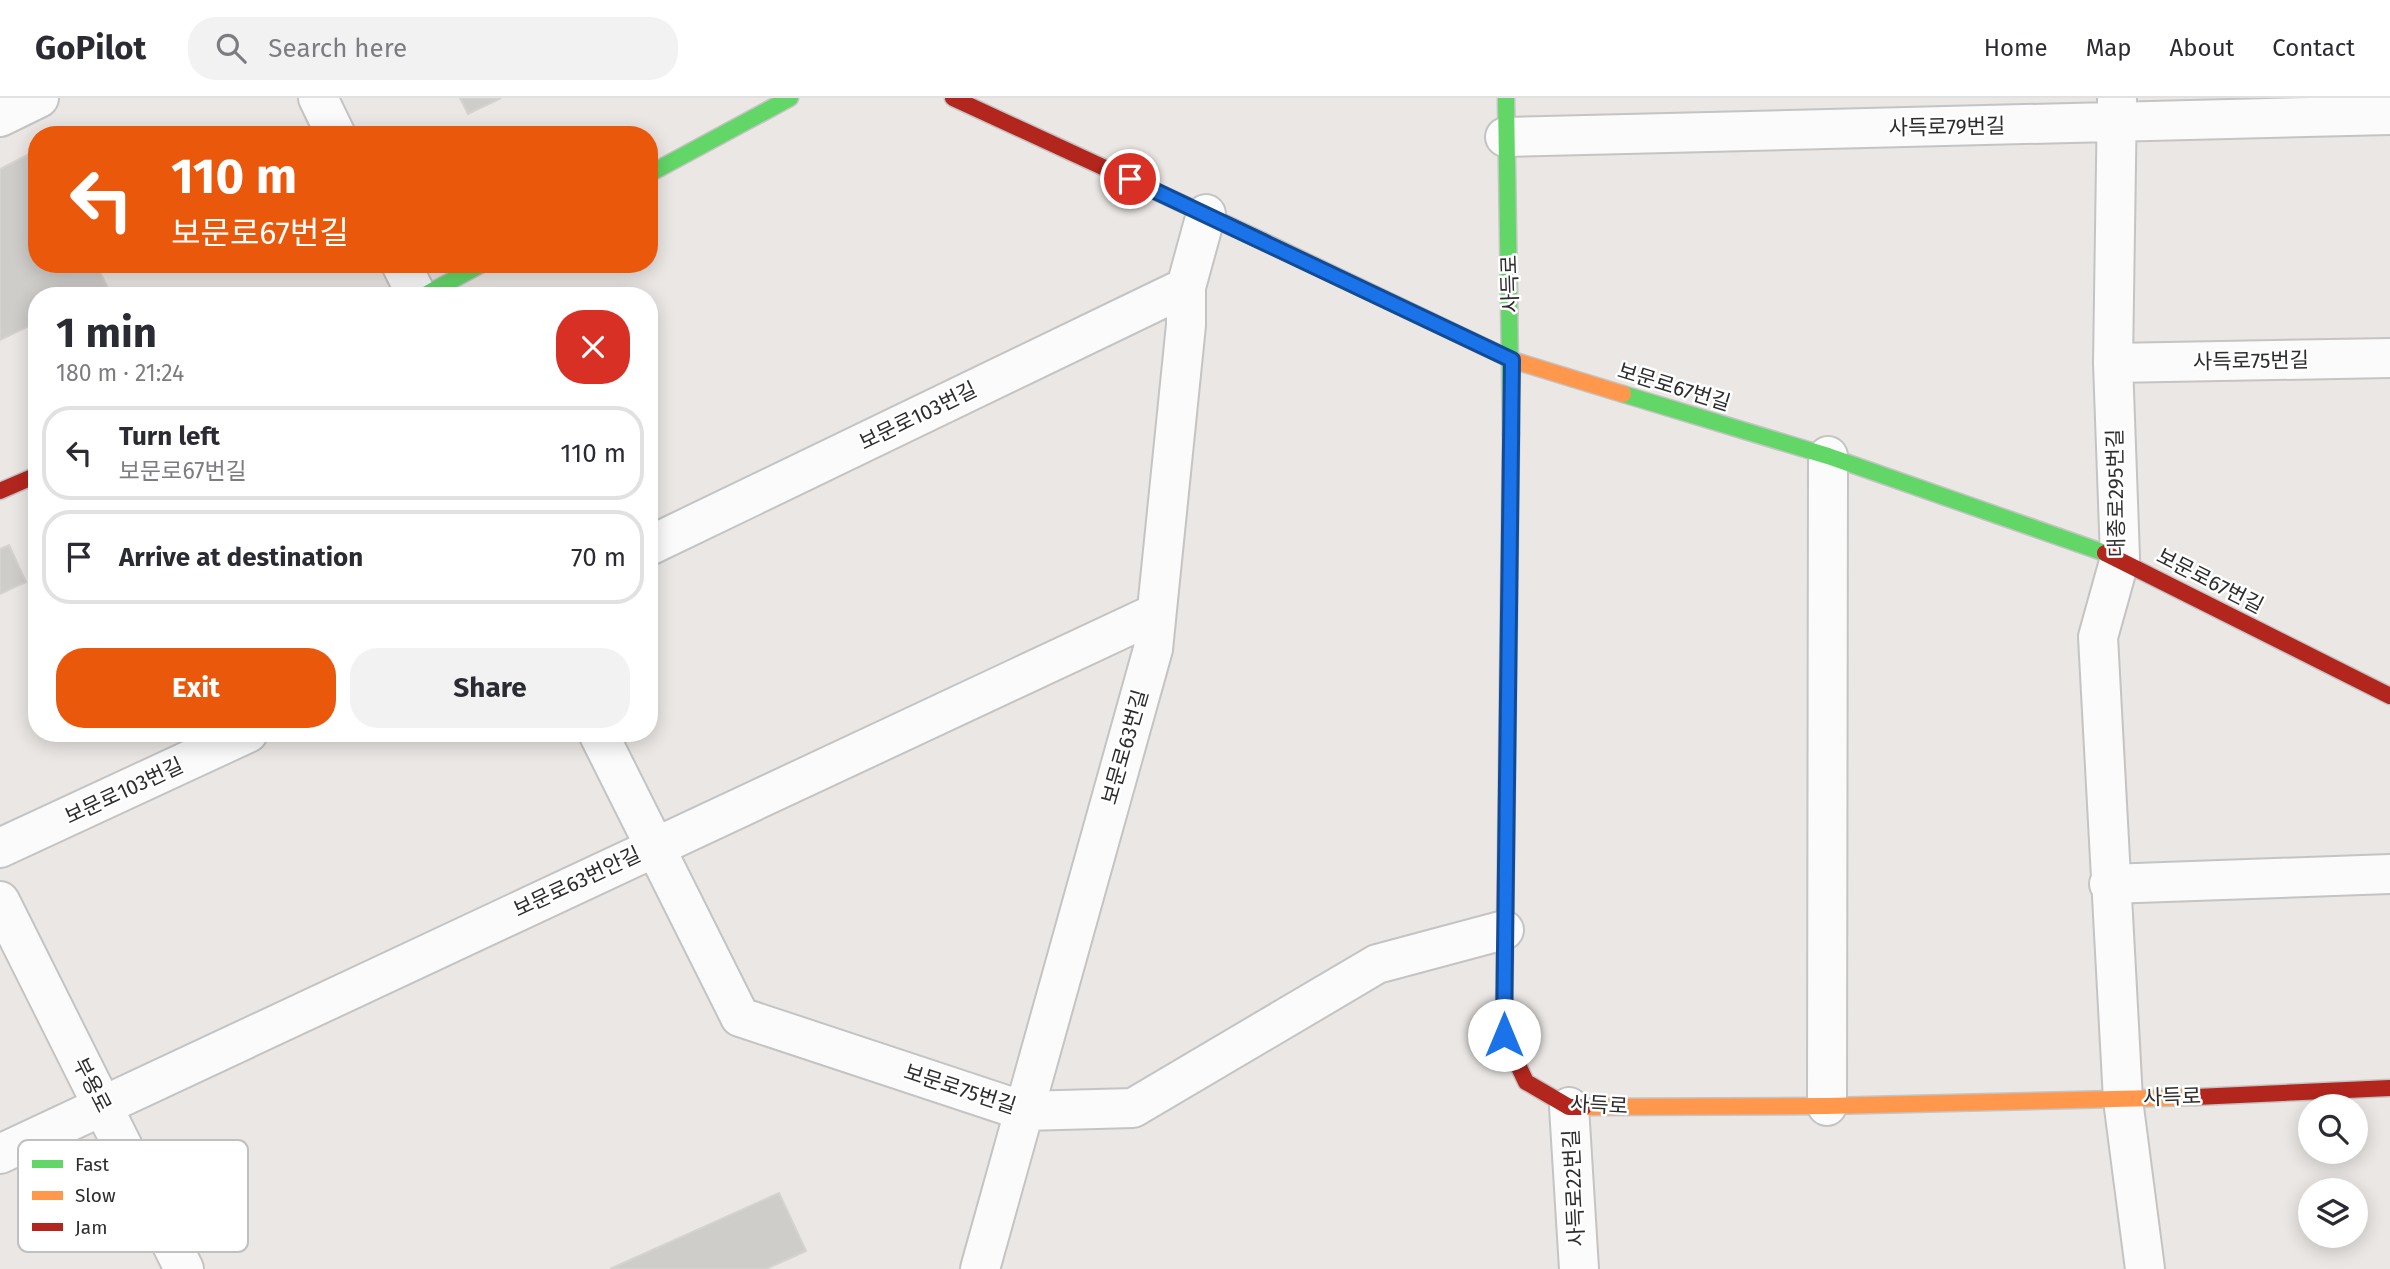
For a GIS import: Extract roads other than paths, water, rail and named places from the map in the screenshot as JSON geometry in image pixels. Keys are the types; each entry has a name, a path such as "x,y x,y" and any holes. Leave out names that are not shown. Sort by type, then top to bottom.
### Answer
{"street":[{"path":"0,117 39,98"},
{"path":"318,98 332,126"},
{"path":"658,169 790,98"},
{"name":"보문로67번길","path":"953,98 1206,214 1512,360 1828,456 2120,558 2390,696"},
{"name":"사득로","path":"1506,98 1512,360 1504,1035 1526,1082 1569,1107 1827,1106 2123,1100 2390,1088"},
{"name":"사득로79번길","path":"1505,137 2118,111 2390,115"},
{"name":"대종로295번길","path":"2118,111 2113,363 2120,558 2098,637 2109,884 2123,1100 2145,1269"},
{"name":"보문로63번길","path":"980,1269 1153,649 1186,325 1186,287 1206,214"},
{"path":"440,287 465,273"},
{"name":"보문로103번길","path":"658,541 1186,287"},
{"name":"사득로75번길","path":"2113,363 2390,358"},
{"path":"1827,1106 1828,456"},
{"path":"0,491 28,479"},
{"name":"보문로63번안길","path":"29,1140 1156,613"},
{"name":"보문로103번길","path":"0,848 229,742"},
{"name":"보문로75번길","path":"602,742 740,1017 1024,1111 1133,1108 1377,964 1504,930"},
{"path":"2109,884 2390,874"},
{"name":"부용로","path":"0,901 120,1140"},
{"name":"사득로22번길","path":"1569,1107 1579,1269"},
{"name":"보문로63번안길","path":"0,1154 18,1145"},
{"name":"부용로","path":"176,1252 184,1269"}]}
